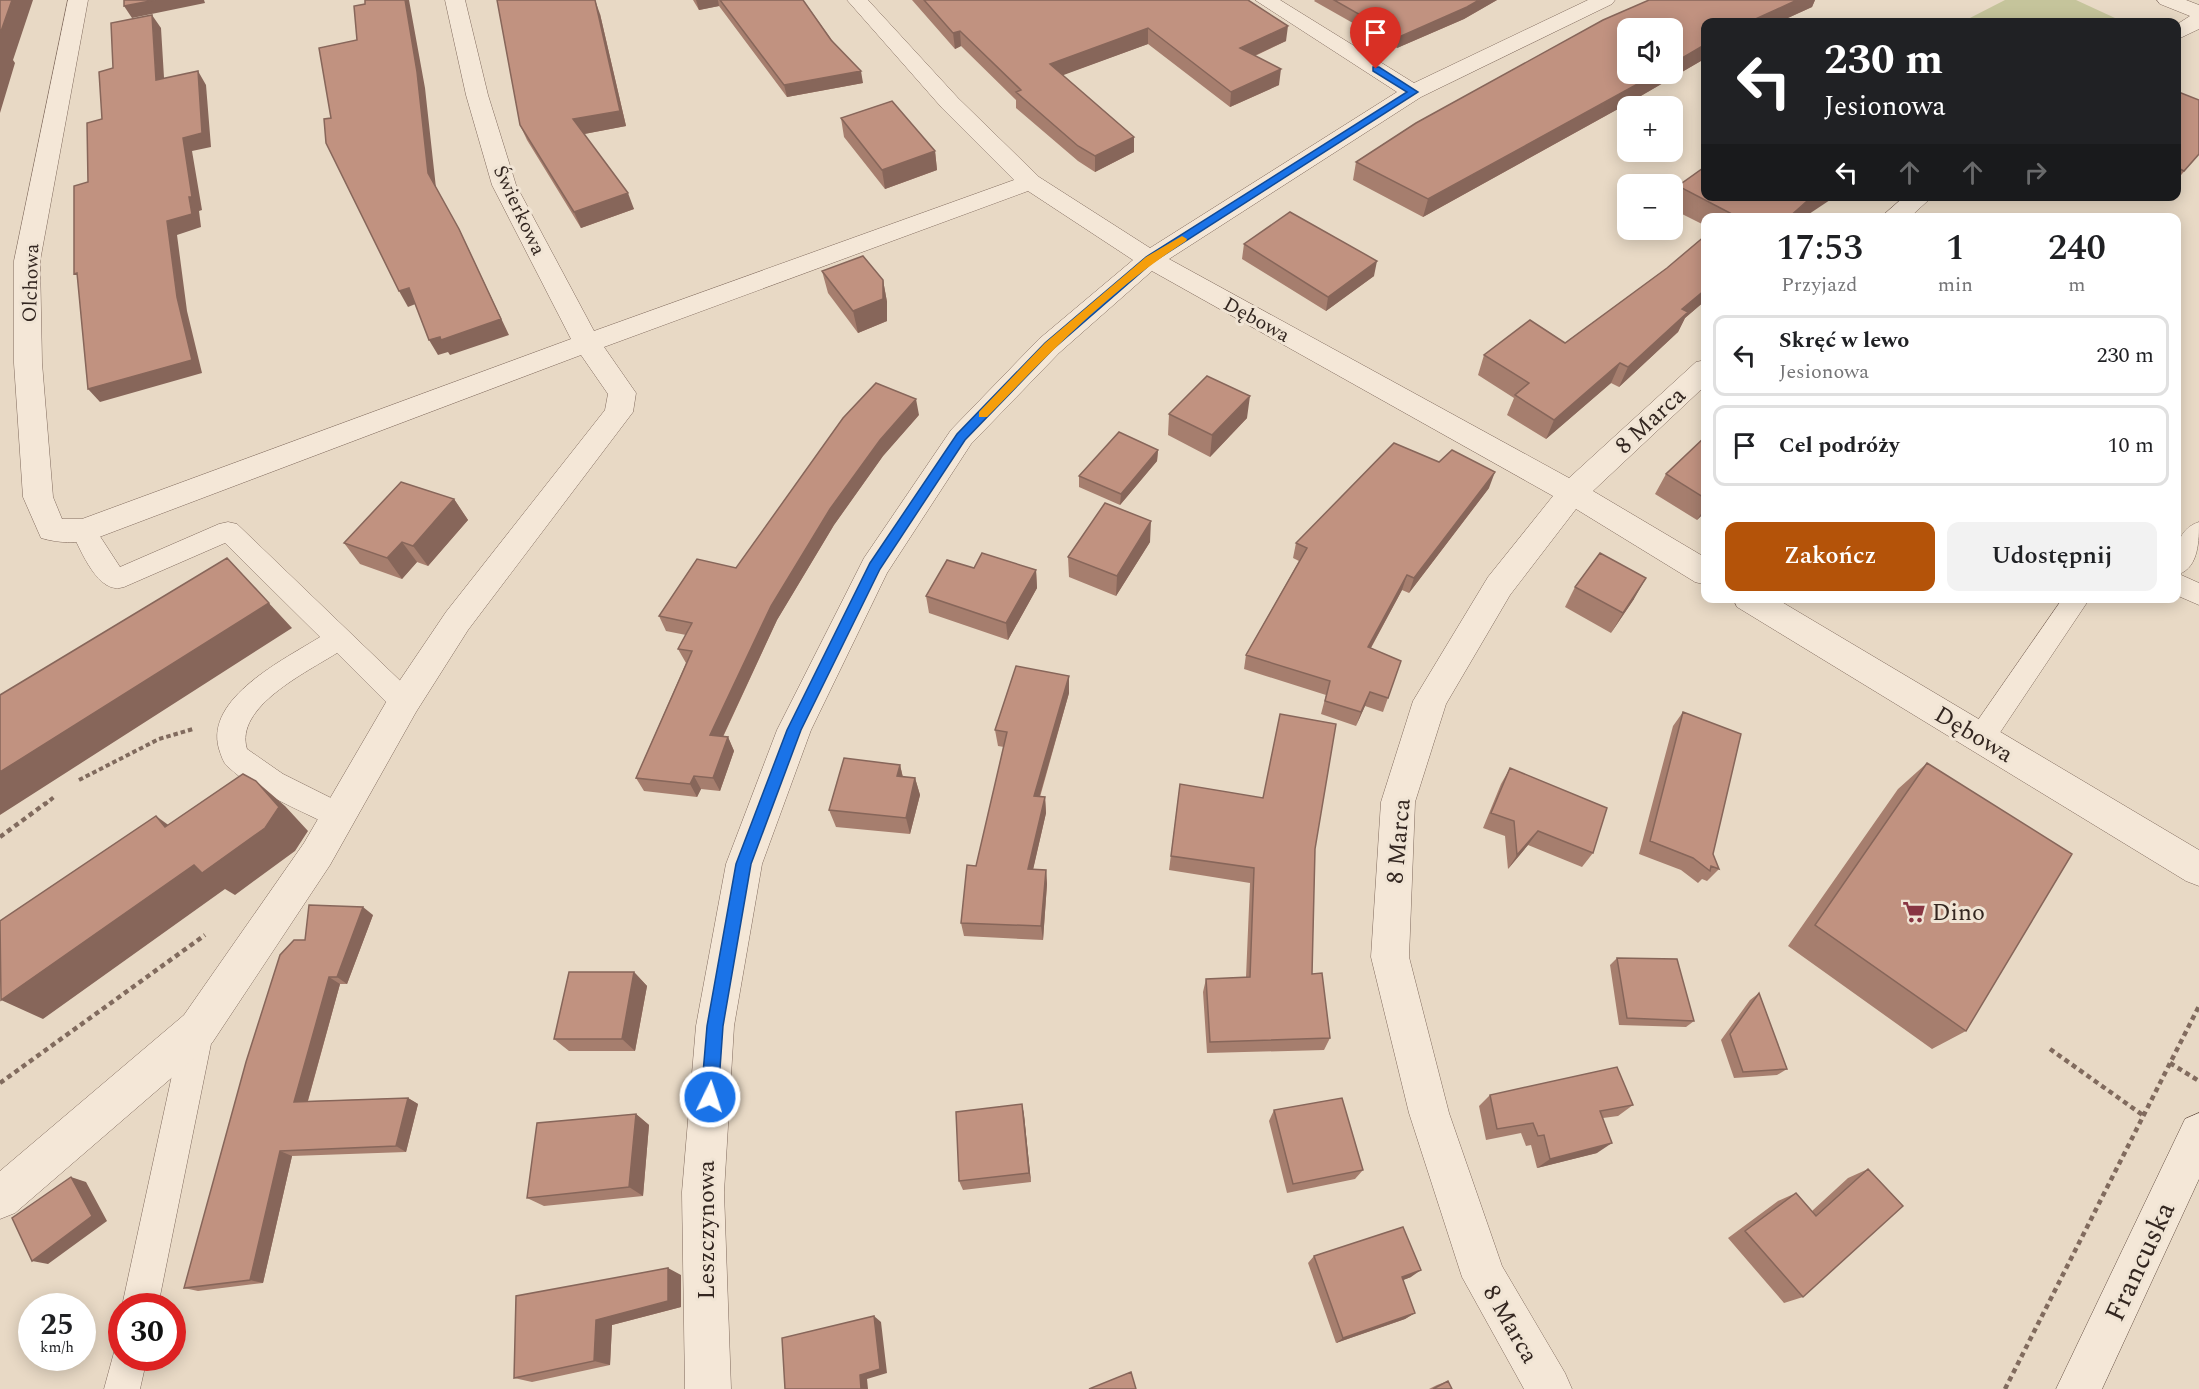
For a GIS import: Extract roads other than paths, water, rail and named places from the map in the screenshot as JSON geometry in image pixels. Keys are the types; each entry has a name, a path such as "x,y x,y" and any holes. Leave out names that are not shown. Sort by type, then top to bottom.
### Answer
{"street":[{"name":"Olchowa","path":"78,0 27,261 28,363 38,497 52,531 83,531"},
{"name":"Świerkowa","path":"0,1198 198,1029 341,817 404,702 457,621 619,412 622,393 587,343 504,185 477,95 455,0"},
{"name":"Dębowa","path":"857,0 950,103 1030,182 1150,260 1572,493 1701,570"},
{"path":"1265,0 1413,92"},
{"name":"Leszczynowa","path":"708,1389 703,1192 715,1026 744,864 794,730 875,567 961,437 1049,346 1150,260 1413,92 1605,0"},
{"path":"2167,0 2199,12"},
{"path":"2181,31 2199,20"},
{"path":"83,531 587,343 1030,182"},
{"path":"1899,213 1914,201"},
{"name":"8 Marca","path":"1549,1389 1484,1277 1429,1113 1390,957 1398,802 1430,701 1499,586 1572,493 1701,374"},
{"name":"Dębowa","path":"1756,603 2199,869"},
{"name":"Francuska","path":"2079,1389 2199,1133"}],"lane":[{"path":"83,531 93,550 115,580 228,531 404,702"},
{"path":"2181,558 2199,531"},
{"path":"2181,586 2199,595"},
{"path":"1981,738 2074,603"},
{"path":"338,639 252,695 237,717 230,733 235,756 273,783 341,817"},
{"path":"143,1293 198,1029"},
{"path":"122,1389 126,1371"}],"place":[{"name":"Dino","path":"1914,912"}]}
